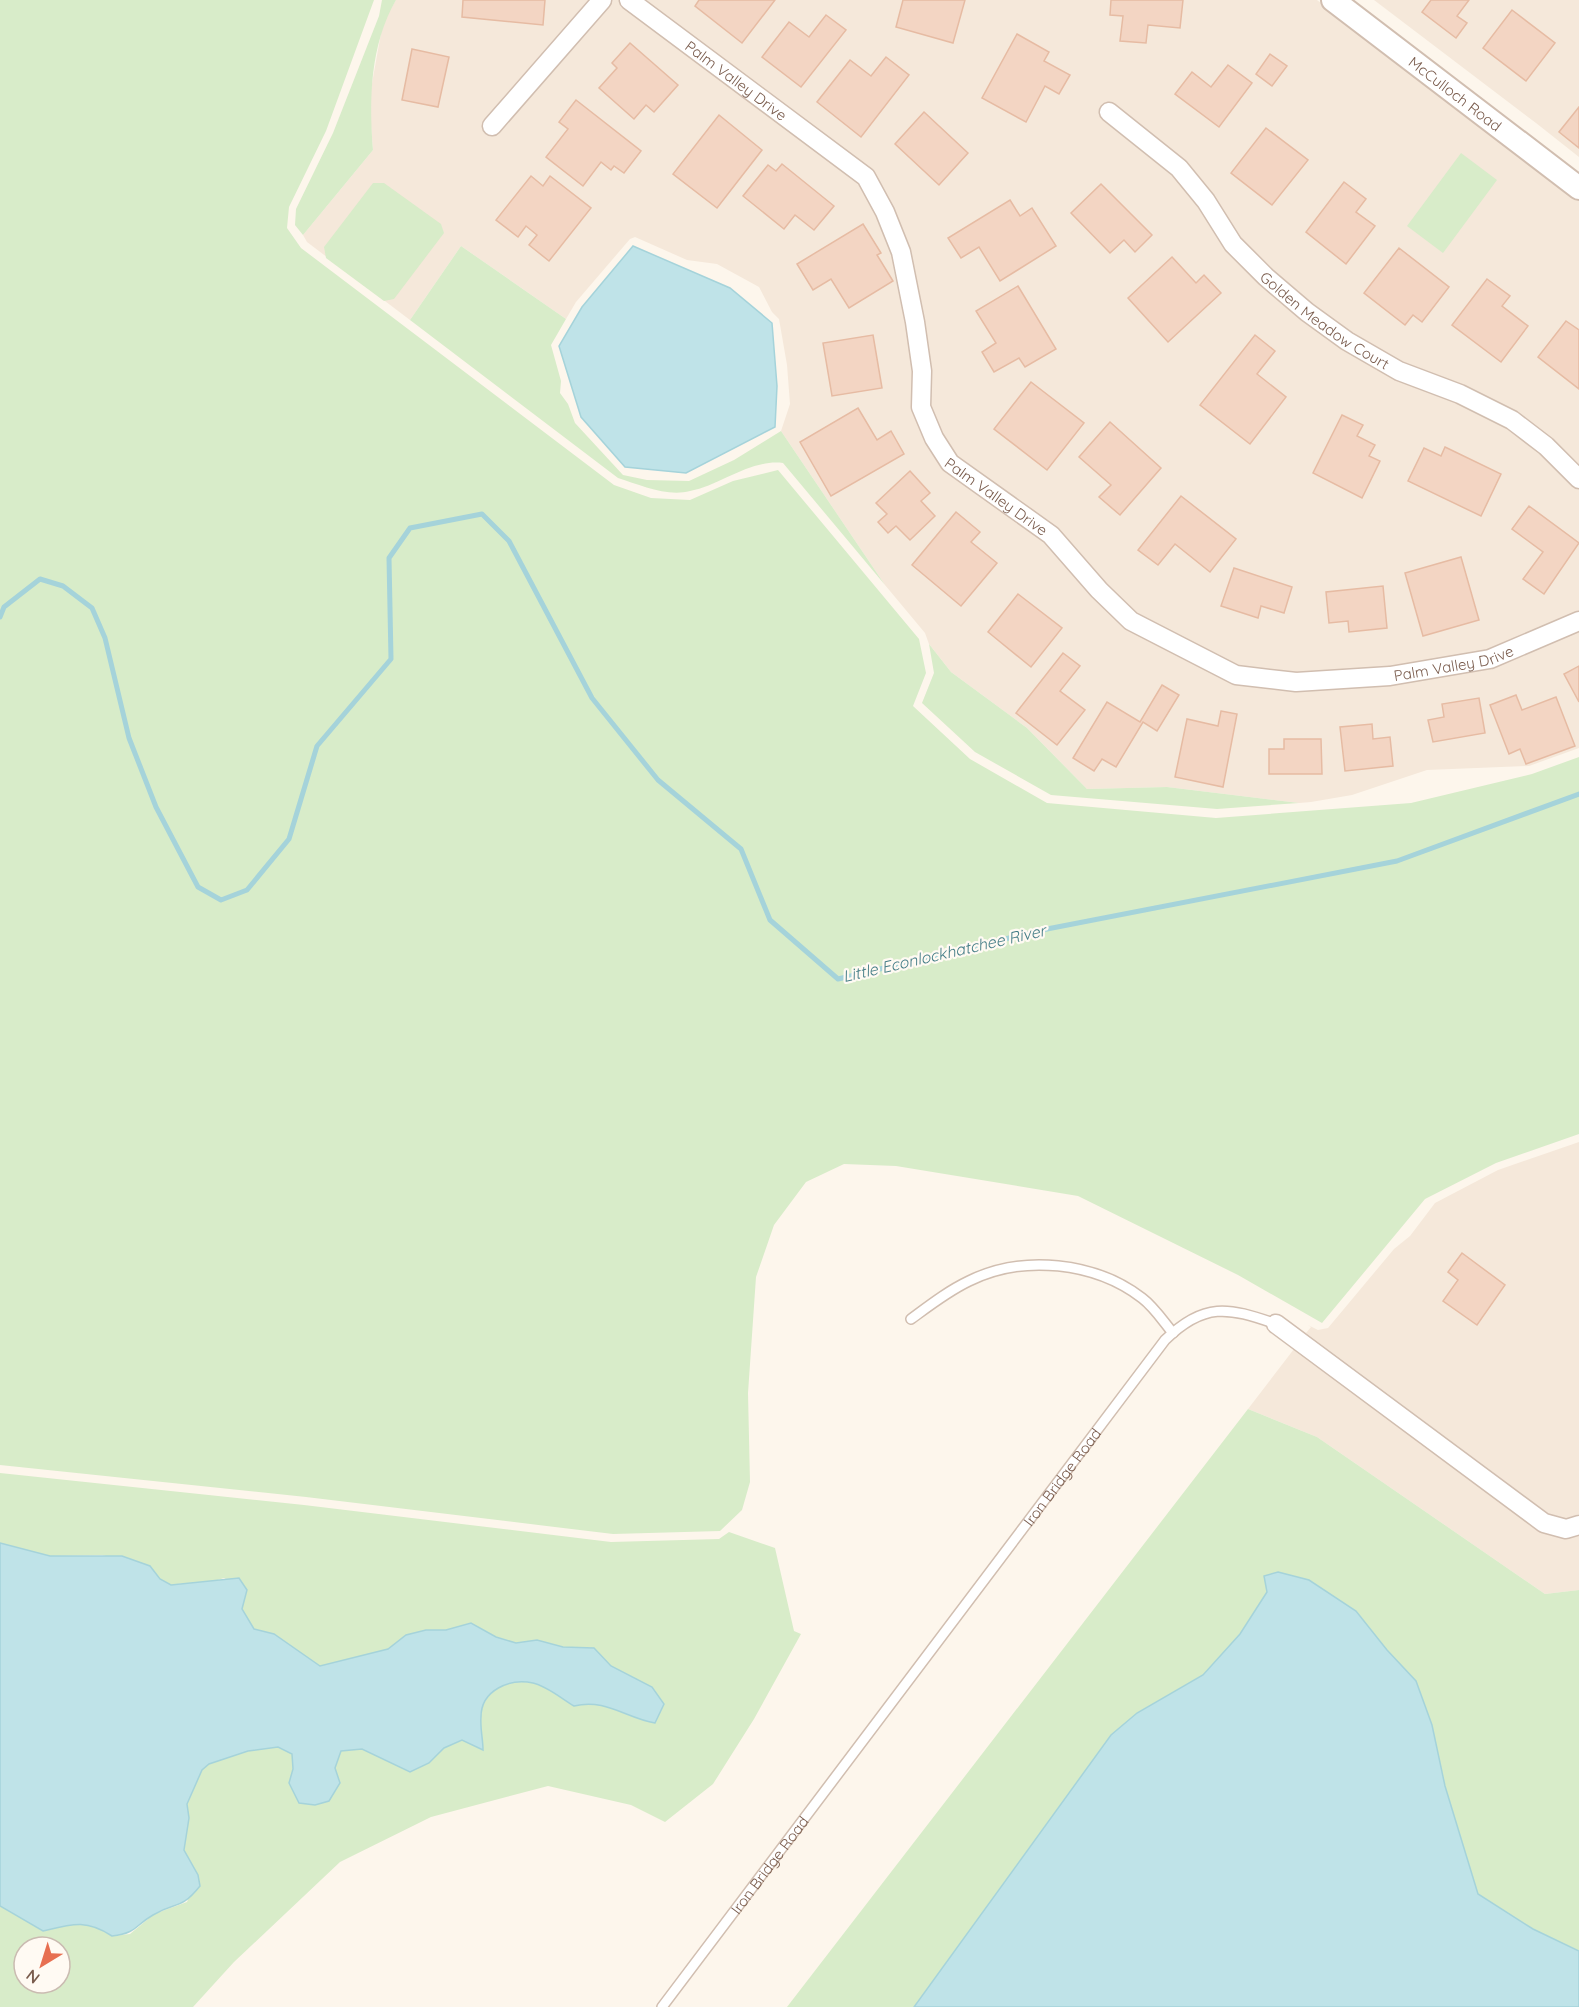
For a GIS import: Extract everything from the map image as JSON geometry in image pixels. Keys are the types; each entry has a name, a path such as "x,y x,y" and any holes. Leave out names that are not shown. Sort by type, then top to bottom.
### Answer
{"street":[{"path":"492,126 602,0"},
{"name":"Palm Valley Drive","path":"629,0 866,177 885,212 901,252 919,352 921,407 934,438 950,463 1051,535 1099,590 1131,621 1179,648 1236,675 1296,682 1390,676 1490,659 1579,621"},
{"name":"McCulloch Road","path":"1333,0 1579,188"},
{"name":"Golden Meadow Court","path":"1109,112 1179,168 1206,201 1233,244 1266,277 1307,312 1347,340 1399,371 1460,394 1512,420 1546,446 1579,479"},
{"name":"Iron Bridge Road","path":"1276,1324 1544,1523 1566,1529 1579,1525"}],"lane":[{"path":"911,1319 970,1280 1005,1268 1051,1264 1088,1271 1117,1281 1144,1300 1173,1333"},
{"name":"Iron Bridge Road","path":"662,2007 1173,1333 1185,1321 1214,1311 1240,1311 1276,1324"}],"shaded area":[{"path":"396,0 1317,0 1579,200 1579,748 1529,766 1427,770 1352,795 1299,803 1167,787 1087,789 1027,728 951,672 929,644 925,633 885,585 781,431 790,404 787,365 779,319 772,312 759,287 717,264 687,260 635,237 630,239 576,302 566,319 461,246 410,320 307,242 303,235 373,150 369,100 383,22"},
{"path":"1374,0 1579,0 1579,157 1536,123"},
{"path":"1579,1142 1579,1514 1567,1519 1549,1514 1306,1333 1311,1327 1308,1325 1318,1330 1328,1328 1394,1249 1410,1236 1435,1203 1498,1170"},
{"path":"1294,1349 1538,1531 1562,1538 1579,1535 1579,1590 1545,1594 1317,1437 1248,1409"}],"green space":[{"path":"0,0 374,0 326,131 289,207 287,228 301,248 614,485 651,498 690,500 733,481 778,470 919,639 926,673 913,706 970,759 1047,803 1216,818 1411,803 1532,774 1579,757 1579,1134 1496,1163 1425,1199 1322,1323 1238,1275 1078,1196 896,1166 844,1164 806,1182 774,1225 756,1277 748,1393 750,1482 742,1510 720,1531 613,1534 306,1497 0,1465"},
{"path":"382,0 396,0 381,35 373,73 371,111 373,150 303,235 295,225 296,209 333,133 379,16"},
{"path":"1461,153 1497,180 1443,253 1407,226"},
{"path":"373,183 384,183 441,224 444,233 394,299 384,301 326,258 324,247"},
{"path":"461,246 566,319 551,345 561,381 560,393 568,404 575,423 623,475 647,480 689,481 734,460 781,431 885,585 783,463 759,465 702,488 681,492 654,489 618,478 410,320"},
{"path":"929,644 951,672 1027,728 1087,789 1167,787 1299,803 1217,809 1051,795 975,752 922,703 934,673"},
{"path":"1248,1409 1317,1437 1545,1594 1579,1590 1579,1951 1533,1929 1478,1894 1445,1786 1432,1725 1416,1681 1387,1650 1267,1592 1240,1634 1203,1675 1137,1713 1111,1735 914,2007 787,2007"},
{"path":"0,1473 304,1505 611,1542 719,1539 729,1532 775,1548 794,1631 801,1634 754,1719 713,1784 665,1822 631,1805 548,1786 431,1817 340,1862 234,1962 193,2007 0,2007 0,1906 43,1930 79,1924 94,1927 112,1936 130,1934 154,1914 187,1902 198,1875 184,1850 189,1818 187,1804 202,1770 209,1764 248,1751 278,1747 292,1754 293,1769 289,1783 335,1768 341,1751 362,1749 382,1758 429,1763 444,1748 463,1740 483,1750 481,1717 486,1700 499,1688 515,1682 538,1685 574,1706 596,1704 606,1706 655,1723 664,1704 631,1676 611,1666 594,1648 563,1647 537,1640 516,1643 496,1637 471,1623 446,1630 426,1630 406,1635 388,1649 320,1666 274,1634 254,1629 242,1609 247,1590 224,1578 171,1585 160,1579 150,1566 102,1555 50,1556 0,1543"}],"water":[{"path":"633,246 730,288 772,323 777,386 775,427 686,473 625,467 581,417 559,346 582,307"},
{"path":"0,1543 50,1556 122,1556 150,1566 160,1579 171,1585 239,1578 247,1590 242,1609 254,1629 274,1634 320,1666 388,1649 406,1635 426,1630 446,1630 471,1623 496,1637 516,1643 537,1640 563,1647 594,1648 611,1666 652,1687 664,1704 655,1723 606,1707 585,1704 574,1706 533,1683 506,1684 491,1693 482,1708 483,1750 462,1740 444,1748 429,1763 410,1772 362,1749 341,1751 335,1768 340,1783 329,1801 315,1805 299,1803 289,1783 293,1769 292,1754 278,1747 248,1751 209,1764 202,1770 187,1804 189,1818 184,1850 198,1875 200,1886 193,1894 147,1919 131,1931 120,1935 112,1936 86,1925 62,1926 43,1931 0,1906"},
{"path":"1278,1572 1309,1580 1356,1611 1387,1650 1416,1681 1432,1725 1445,1786 1478,1894 1533,1929 1579,1951 1579,2007 914,2007 1111,1735 1137,1713 1203,1675 1240,1634 1267,1592 1264,1576"}],"building":[{"path":"463,0 545,0 543,25 462,17"},
{"path":"699,0 775,0 742,43 695,6"},
{"path":"903,0 965,0 953,43 896,27"},
{"path":"1111,0 1183,0 1180,28 1148,25 1146,43 1120,41 1123,16 1110,15"},
{"path":"1431,0 1469,0 1457,16 1467,23 1456,38 1422,12"},
{"path":"1512,10 1555,43 1526,81 1483,48"},
{"path":"826,15 846,30 801,87 762,57 789,22 809,37"},
{"path":"1017,34 1049,52 1044,61 1070,75 1059,94 1045,86 1026,122 982,98"},
{"path":"630,43 678,85 654,112 646,105 634,119 599,88 617,68 612,63"},
{"path":"412,49 449,57 438,107 402,100"},
{"path":"1270,54 1287,66 1272,86 1256,74"},
{"path":"886,57 909,75 861,137 817,102 850,60 871,76"},
{"path":"1228,65 1252,83 1219,127 1175,94 1192,72 1211,87"},
{"path":"576,100 641,151 624,173 614,166 611,170 601,162 583,186 546,157 568,129 559,122"},
{"path":"1579,107 1579,148 1559,132"},
{"path":"924,112 968,153 939,185 895,144"},
{"path":"719,115 762,150 717,208 673,174"},
{"path":"1266,128 1308,160 1272,205 1231,173"},
{"path":"782,164 834,206 814,230 795,215 784,229 743,196 768,165 776,171"},
{"path":"531,176 543,186 550,176 591,208 549,261 529,245 537,235 526,226 518,237 496,220"},
{"path":"1344,182 1366,199 1356,212 1375,226 1346,264 1306,232"},
{"path":"1101,184 1152,235 1135,252 1124,240 1110,253 1071,213"},
{"path":"1010,200 1020,216 1032,208 1056,246 1000,281 979,247 961,258 948,238"},
{"path":"863,224 881,253 877,255 893,281 849,308 831,279 813,290 797,264"},
{"path":"1399,248 1449,287 1422,322 1413,315 1405,325 1364,293"},
{"path":"1172,257 1196,283 1204,275 1221,293 1168,342 1128,298"},
{"path":"1487,279 1510,296 1502,306 1528,326 1501,362 1452,325"},
{"path":"1018,286 1056,349 1025,367 1019,358 994,372 982,352 996,343 976,311"},
{"path":"1566,321 1579,330 1579,389 1538,357"},
{"path":"873,335 882,388 832,396 823,343"},
{"path":"1255,335 1275,351 1257,374 1286,397 1250,444 1200,405"},
{"path":"1031,382 1084,423 1047,470 994,429"},
{"path":"858,408 877,440 891,431 904,454 831,496 800,442"},
{"path":"1342,415 1363,425 1357,436 1375,445 1369,456 1380,461 1362,498 1313,473"},
{"path":"1110,422 1161,468 1120,515 1099,497 1111,485 1079,457"},
{"path":"1445,447 1501,474 1481,516 1408,481 1424,448 1441,456"},
{"path":"910,471 930,493 921,501 935,516 910,540 896,526 888,533 878,522 887,514 876,503"},
{"path":"1181,496 1236,539 1210,572 1175,544 1158,565 1138,550"},
{"path":"1529,506 1579,543 1544,594 1523,579 1543,552 1512,529"},
{"path":"956,512 980,532 971,542 997,563 961,606 912,565"},
{"path":"1461,557 1479,620 1423,636 1405,573"},
{"path":"1234,568 1292,587 1284,613 1261,606 1258,618 1221,606"},
{"path":"1383,586 1387,628 1349,632 1348,621 1329,623 1326,592"},
{"path":"1018,594 1062,628 1031,667 988,632"},
{"path":"1063,653 1080,666 1060,691 1085,710 1057,745 1016,713"},
{"path":"1579,666 1579,702 1564,674"},
{"path":"1162,685 1179,695 1157,731 1143,722 1116,767 1102,759 1094,771 1073,758 1107,702 1140,722"},
{"path":"1516,695 1522,710 1556,697 1575,746 1526,764 1520,749 1509,754 1490,705"},
{"path":"1479,698 1485,733 1433,742 1428,720 1444,717 1442,704"},
{"path":"1221,711 1237,714 1223,787 1175,777 1187,719 1218,726"},
{"path":"1372,724 1373,739 1390,737 1393,766 1345,771 1340,727"},
{"path":"1284,739 1321,739 1322,774 1269,774 1269,749 1284,749"},
{"path":"1462,1253 1505,1285 1477,1325 1443,1301 1458,1280 1448,1272"}],"waterway":[{"name":"Little Econlockhatchee River","path":"0,617 4,607 40,579 63,586 92,608 105,638 129,738 156,807 198,887 221,900 247,890 289,839 317,746 391,659 389,558 410,528 482,514 509,541 592,698 658,780 741,849 770,920 838,979 1047,929 1397,861 1579,794"}]}
